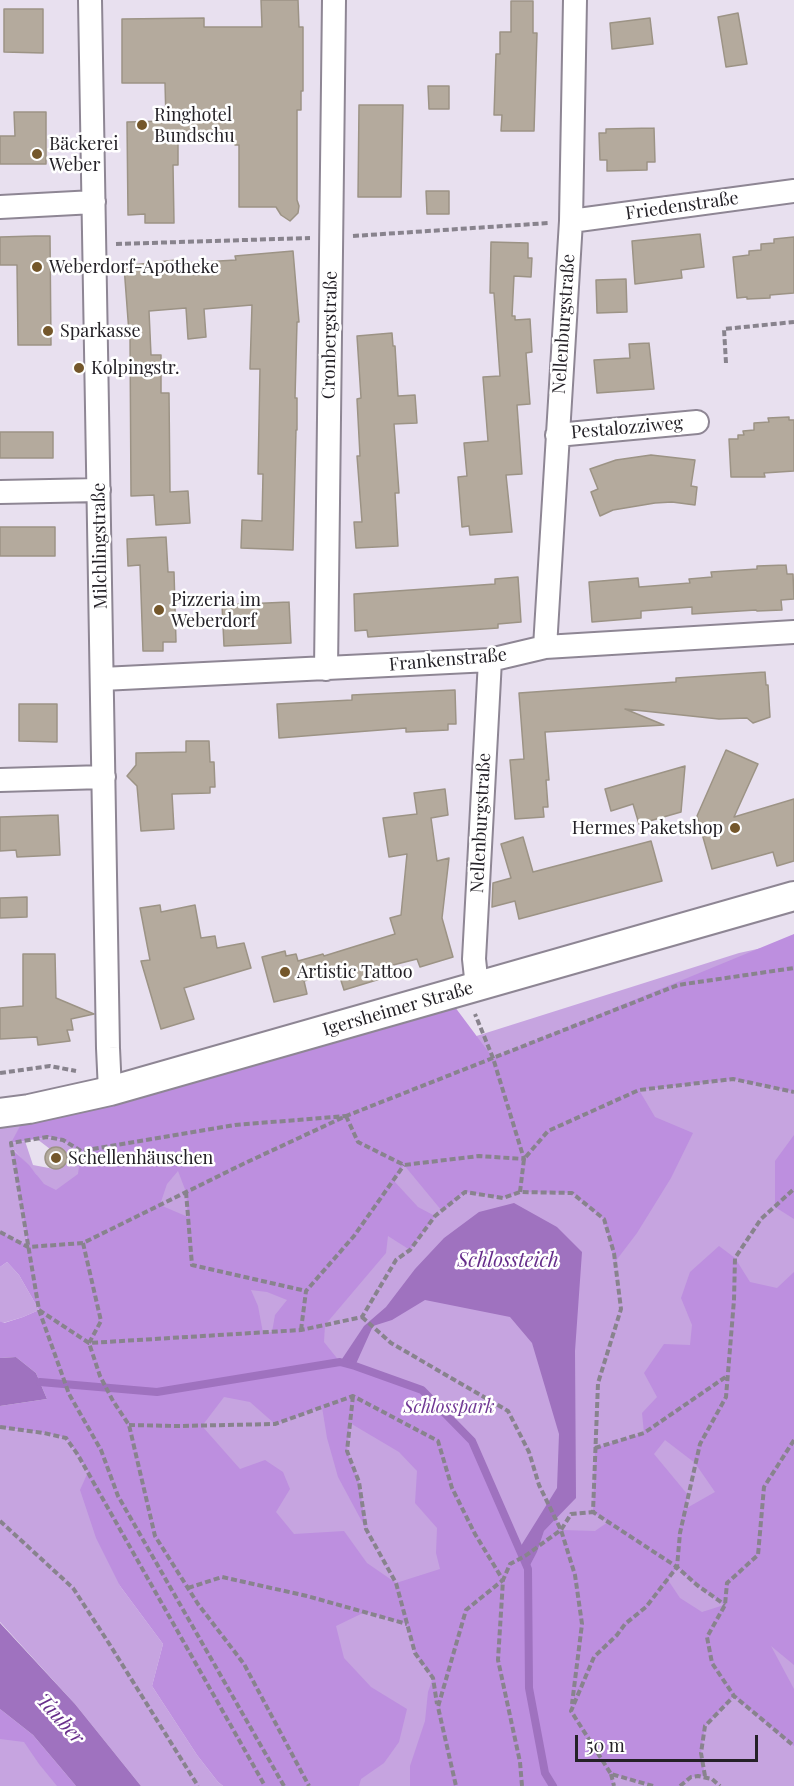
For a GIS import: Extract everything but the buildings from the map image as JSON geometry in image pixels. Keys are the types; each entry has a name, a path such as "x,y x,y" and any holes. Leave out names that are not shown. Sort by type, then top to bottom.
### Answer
{"street":[{"name":"Milchlingstraße","path":"90,0 110,1091"},
{"name":"Cronbergstraße","path":"326,669 334,0"},
{"name":"Nellenburgstraße","path":"545,647 571,221 575,0"},
{"name":"Friedenstraße","path":"571,221 794,192"},
{"path":"0,207 93,202"},
{"name":"Pestalozziweg","path":"557,435 697,422"},
{"path":"0,492 99,490"},
{"name":"Frankenstraße","path":"102,680 490,660 545,647 794,632"},
{"name":"Nellenburgstraße","path":"477,987 474,959 490,660"},
{"path":"0,780 104,777"},
{"name":"Igersheimer Straße","path":"0,1113 110,1091 794,896"}],"path":[{"path":"726,363 724,329 794,322"},
{"path":"0,1232 28,1247 83,1243 346,1116 678,985 794,968"},
{"path":"493,1058 524,1159 520,1192"},
{"path":"0,1073 50,1066 80,1071"},
{"path":"524,1159 548,1131 639,1090 733,1079 794,1092"},
{"path":"346,1116 358,1142 404,1165 478,1156 524,1159"},
{"path":"284,1786 117,1496 100,1450 69,1394 39,1310 11,1143 48,1137 63,1140 81,1151 235,1125 346,1116"},
{"path":"301,1330 306,1292 354,1236 404,1165"},
{"path":"793,1190 794,1197"},
{"path":"572,1711 594,1657 625,1624 646,1607 677,1567 680,1533 700,1444 726,1397 735,1258 761,1219 793,1190"},
{"path":"186,1192 192,1265 306,1292"},
{"path":"363,1319 396,1260 410,1250 435,1216 465,1192 503,1198 520,1192 572,1193 604,1219 614,1253 621,1309 598,1383 593,1512"},
{"path":"83,1243 100,1321 89,1343 100,1376 129,1425 155,1536 198,1604 244,1665 309,1786"},
{"path":"39,1310 89,1343 301,1330 363,1319 391,1343 508,1412 529,1452 539,1485 561,1530 575,1575 582,1624 572,1711 611,1774 614,1786"},
{"path":"595,1448 644,1433 728,1376"},
{"path":"129,1425 275,1424 353,1396 438,1441 452,1488 475,1534 503,1580"},
{"path":"353,1396 348,1451 359,1482 366,1529 396,1583 415,1653 433,1678 456,1786"},
{"path":"0,1427 66,1438 78,1455 265,1786"},
{"path":"794,1440 764,1488 759,1555 727,1583 725,1605 707,1637 712,1663 734,1696 794,1746"},
{"path":"522,1786 520,1762 498,1660 503,1580 510,1564 542,1545 561,1530 571,1514 593,1512 677,1567 725,1605"},
{"path":"0,1521 73,1588 198,1786"},
{"path":"188,1588 222,1577 307,1596 407,1624"},
{"path":"438,1707 466,1610 503,1580"},
{"path":"705,1776 701,1753 705,1726 734,1696"},
{"path":"611,1774 653,1786"},
{"path":"680,1786 691,1777 698,1776 712,1779 720,1786"}],"green space":[{"name":"Schlosspark","path":"794,941 794,1786 261,1786 36,1174 13,1149 28,1247 0,1232 0,1113 29,1109 12,1143 25,1141 33,1165 54,1169 65,1164 66,1153 57,1147 50,1149 37,1139 47,1137 63,1140 81,1151 81,1161 739,953"},
{"path":"7,1262 19,1275 39,1310 3,1323 0,1321 0,1267"},
{"path":"0,1427 66,1438 78,1455 88,1472 120,1586 163,1644 152,1686 197,1755 223,1786 141,1786 75,1704 0,1622"},
{"path":"0,1709 76,1786 0,1786"}],"shaded area":[{"name":"Schlosspark","path":"794,934 794,1092 733,1079 639,1090 655,1117 693,1133 671,1178 637,1233 615,1262 604,1219 572,1193 520,1192 503,1198 465,1192 442,1211 404,1165 394,1181 418,1207 435,1216 410,1250 388,1236 386,1253 325,1325 324,1342 340,1362 422,1390 472,1441 528,1568 537,1552 544,1531 556,1519 562,1530 595,1531 608,1522 593,1512 595,1448 644,1433 642,1413 657,1397 644,1373 664,1344 690,1345 692,1325 681,1298 690,1272 719,1246 735,1258 750,1282 777,1288 794,1272 794,1665 771,1646 794,1689 794,1746 734,1696 705,1726 701,1753 705,1776 691,1777 680,1786 653,1786 612,1774 614,1786 410,1786 410,1766 425,1721 428,1692 433,1678 415,1653 407,1624 365,1612 336,1626 344,1658 371,1687 407,1709 399,1742 384,1763 361,1779 359,1786 223,1786 197,1755 152,1686 163,1644 120,1586 96,1538 80,1490 88,1472 78,1455 66,1438 0,1427 0,1406 47,1399 36,1373 16,1357 0,1358 0,1321 4,1323 39,1310 19,1275 7,1262 0,1267 0,1232 28,1246 12,1149 44,1184 56,1190 78,1174 81,1152 63,1140 48,1137 11,1143 29,1109 446,995 493,1058","holes":["178,1171 186,1192 188,1217 160,1205 167,1184","251,1290 267,1292 287,1300 275,1315 272,1332 263,1333 258,1306","224,1397 250,1402 275,1424 322,1407 327,1438 338,1477 366,1529 359,1482 347,1451 350,1423 399,1452 417,1471 415,1503 437,1528 436,1553 440,1569 396,1583 367,1563 344,1531 294,1534 276,1512 290,1489 283,1472 265,1460 240,1469 202,1426","665,1440 695,1463 715,1492 685,1509 688,1495 654,1454","677,1567 724,1605 702,1612 680,1598 668,1580"]},
{"path":"794,1135 794,1219 775,1207 775,1161"},
{"path":"0,1709 33,1735 76,1786 57,1786 24,1742 0,1739"}],"water":[{"name":"Schlossteich","path":"514,1203 557,1227 582,1252 575,1351 576,1498 544,1531 528,1569 519,1549 557,1488 559,1434 532,1343 510,1317 425,1300 392,1320 373,1326 355,1366 340,1362 364,1326 386,1307 415,1269 444,1238 479,1212"},
{"path":"16,1357 36,1373 47,1399 0,1406 0,1358"},
{"name":"Tauber","path":"0,1623 75,1704 141,1786 76,1786 33,1735 0,1709"}],"waterway":[{"path":"40,1382 157,1392 340,1362 422,1390 472,1441 528,1569 529,1688 545,1773 553,1786"}],"place":[{"name":"Ringhotel Bundschu","path":"142,125"},
{"name":"Bäckerei Weber","path":"37,154"},
{"name":"Weberdorf-Apotheke","path":"37,267"},
{"name":"Sparkasse","path":"48,331"},
{"name":"Kolpingstr.","path":"79,368"},
{"name":"Pizzeria im Weberdorf","path":"159,610"},
{"name":"Hermes Paketshop","path":"735,828"},
{"name":"Artistic Tattoo","path":"285,972"},
{"name":"Schellenhäuschen","path":"56,1158"}]}
